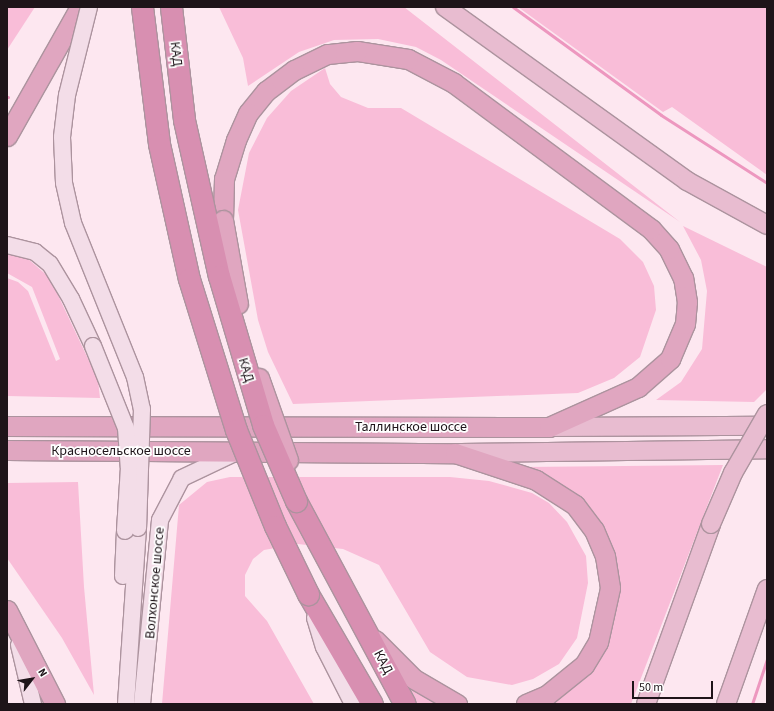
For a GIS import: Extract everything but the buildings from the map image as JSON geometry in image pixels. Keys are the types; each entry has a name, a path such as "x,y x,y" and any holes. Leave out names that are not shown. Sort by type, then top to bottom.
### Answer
{"highway":[{"path":"7,136 80,7"},
{"name":"КАД","path":"142,7 159,144 189,279 236,430 268,511 308,594 372,704"},
{"name":"КАД","path":"171,7 184,120 219,276 264,425 296,501 406,704"},
{"path":"296,501 290,467 255,367 231,280 222,233 224,179 248,113 266,91 294,70 328,54 357,51 408,59 454,83 651,229 669,249 683,278 687,302 683,330 670,359 638,387 549,427"},
{"name":"Красносельское шоссе","path":"7,426 54,427"},
{"name":"Таллинское шоссе","path":"54,427 549,427"},
{"name":"Красносельское шоссе","path":"7,450 156,449 235,453"},
{"name":"Таллинское шоссе","path":"235,453 455,453"},
{"path":"455,453 553,489 575,505 594,530 605,556 610,588 598,642 584,665 568,681 526,704"},
{"path":"7,610 54,704"},
{"path":"366,630 414,679 456,704"}],"main road":[{"path":"89,7 67,95 62,137 64,183 73,223 136,377 142,409 132,530"},
{"path":"445,7 687,181 767,225"},
{"path":"7,245 35,252 50,264 71,299 93,346 126,428 132,530"},
{"path":"646,704 711,524 733,473 767,414"},
{"name":"Таллинское шоссе","path":"549,427 767,426"},
{"name":"Таллинское шоссе","path":"455,453 767,449"},
{"name":"Волхонское шоссе","path":"142,704 147,672 160,520 182,478 235,453"},
{"name":"Волхонское шоссе","path":"126,704 130,636 132,530"},
{"path":"726,704 767,589"},
{"path":"308,594 324,647 353,704"},
{"path":"7,614 21,651 33,704"},
{"path":"147,672 148,704"}],"shaded area":[{"path":"7,7 35,7 7,50"},
{"path":"219,7 404,7 680,222 441,60 416,47 378,39 334,40 299,52 248,86 243,58"},
{"path":"518,7 767,7 767,175 672,107 663,112"},
{"path":"325,68 330,84 341,97 368,108 401,108 620,239 643,262 654,286 656,310 640,357 614,378 578,393 293,404 268,352 258,320 238,210 249,153 267,118 291,91"},
{"path":"683,226 767,267 767,389 754,402 656,400 681,382 702,349 707,291 701,260"},
{"path":"7,254 27,258 50,278 98,380 100,398 7,396 7,278 18,282 28,291 56,361 60,359 32,287 7,273"},
{"path":"723,465 631,704 545,704 570,689 585,674 606,644 616,603 611,550 525,467"},
{"path":"230,477 450,477 489,481 532,493 549,503 567,522 586,556 588,583 577,638 559,664 533,679 512,685 467,677 430,652 379,565 343,549 298,544 264,550 253,559 245,575 245,596 267,621 314,704 162,704 179,505 207,482"},
{"path":"78,482 84,587 94,695 62,638 7,558 7,483"},
{"path":"405,681 439,704 415,704 402,683"}],"waterway":[{"path":"513,7 661,115 767,183"},
{"path":"752,704 767,659"}]}
